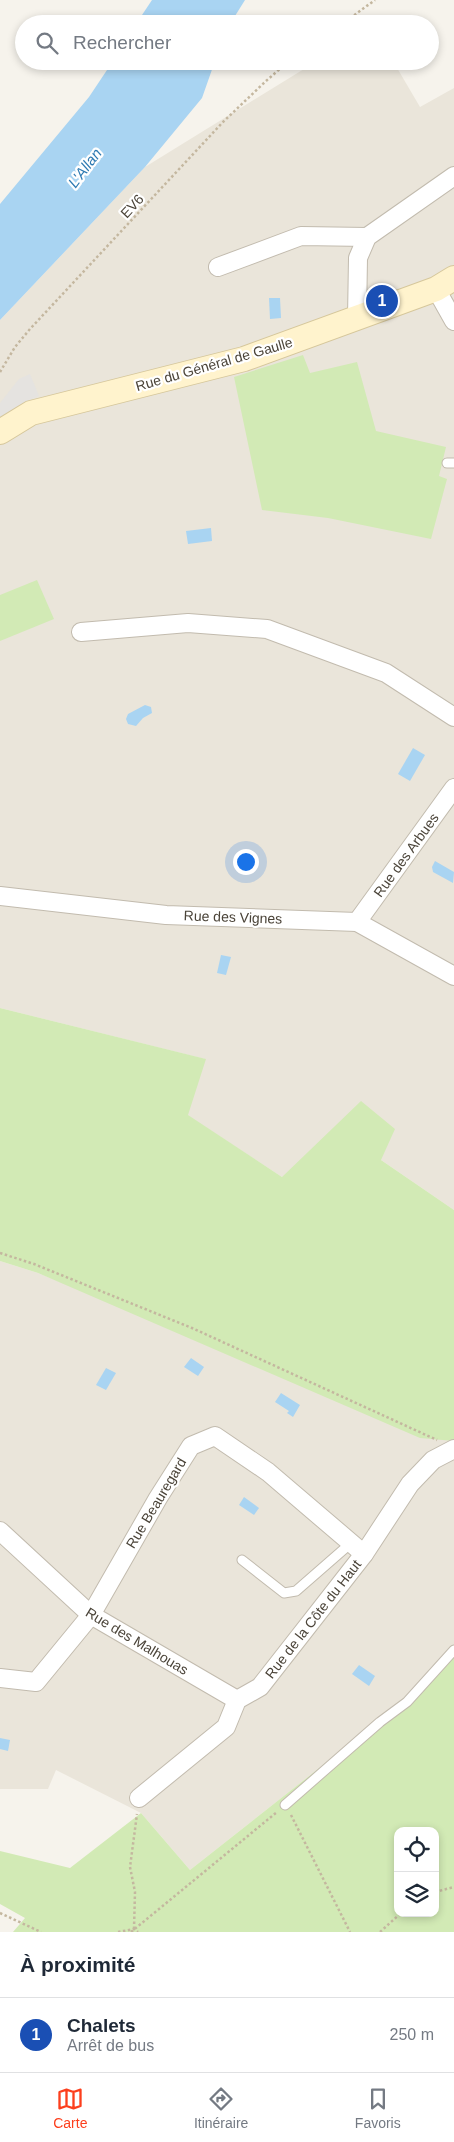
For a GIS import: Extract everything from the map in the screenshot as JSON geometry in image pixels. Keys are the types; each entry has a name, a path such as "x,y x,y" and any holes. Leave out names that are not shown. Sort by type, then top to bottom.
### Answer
{"main road":[{"name":"Rue du Général de Gaulle","path":"0,432 31,413 244,359 445,284"}],"street":[{"path":"357,318 358,258 368,237 454,176"},
{"path":"218,267 301,236 368,237"},
{"path":"445,284 454,321"},
{"path":"81,632 188,624 267,629 386,673 454,717"},
{"name":"Rue des Arbues","path":"357,922 454,788"},
{"name":"Rue des Vignes","path":"0,896 166,915 357,922 454,976"},
{"name":"Rue Beauregard","path":"0,1678 36,1682 90,1615 191,1446 215,1436 268,1472 358,1548"},
{"name":"Rue de la Côte du Haut","path":"237,1700 260,1687 358,1548 410,1484 433,1460 453,1449"},
{"name":"Rue des Malhouas","path":"0,1531 90,1615 237,1700"},
{"path":"139,1798 226,1727 237,1700"}],"lane":[{"path":"242,1560 284,1593 296,1591 358,1548"},
{"path":"285,1805 380,1722 407,1702 454,1650"}],"path":[{"path":"354,15 375,0"},
{"name":"EV6","path":"0,372 15,347 30,329 223,122 278,70"},
{"path":"0,1253 34,1264 192,1328 425,1433 453,1449"},
{"path":"134,1929 135,1892 130,1867 139,1798"},
{"path":"131,1932 285,1805 350,1932"},
{"path":"439,1891 454,1887"},
{"path":"0,1913 41,1932"},
{"path":"380,1932 397,1917"},
{"path":"118,1932 134,1929 138,1932"}],"shaded area":[{"path":"302,70 398,70 420,107 454,88 454,1210 381,1160 282,1177 187,1115 205,1059 0,1008 0,320 145,167"},
{"path":"30,374 39,396 29,400 11,417 0,421 0,403 19,379"},
{"path":"0,1261 38,1273 454,1441 454,1646 408,1698 190,1870 141,1813 56,1770 48,1789 0,1789"}],"green space":[{"path":"303,355 310,373 357,362 376,431 446,447 439,476 447,479 431,539 328,518 262,510 234,377"},
{"path":"37,580 54,619 0,641 0,595"},
{"path":"0,1008 206,1059 188,1115 282,1177 361,1101 395,1129 381,1160 454,1210 454,1441 420,1438 38,1273 0,1261"},
{"path":"454,1646 454,1932 13,1932 25,1918 0,1904 0,1851 70,1868 141,1813 190,1870 408,1698"}],"water":[{"path":"152,0 245,0 236,15 142,15"},
{"name":"L'Allan","path":"107,70 212,70 202,98 145,167 0,320 0,204 89,97"},
{"path":"269,298 280,298 281,318 270,319"},
{"path":"211,528 212,541 188,544 186,531"},
{"path":"145,705 151,707 152,713 143,718 136,726 128,724 126,719 128,714"},
{"path":"413,748 425,755 410,781 398,774"},
{"path":"435,861 454,872 453,883 433,872 432,867"},
{"path":"221,955 231,957 226,975 217,973"},
{"path":"191,1358 204,1367 198,1376 184,1367"},
{"path":"106,1368 116,1373 106,1390 96,1385"},
{"path":"281,1393 300,1405 293,1417 287,1413 289,1411 275,1402"},
{"path":"244,1497 259,1508 254,1515 239,1505"},
{"path":"359,1665 375,1676 369,1686 352,1674"},
{"path":"0,1738 10,1740 8,1751 0,1749"}],"place":[{"name":"Chalets","path":"382,301"}]}
